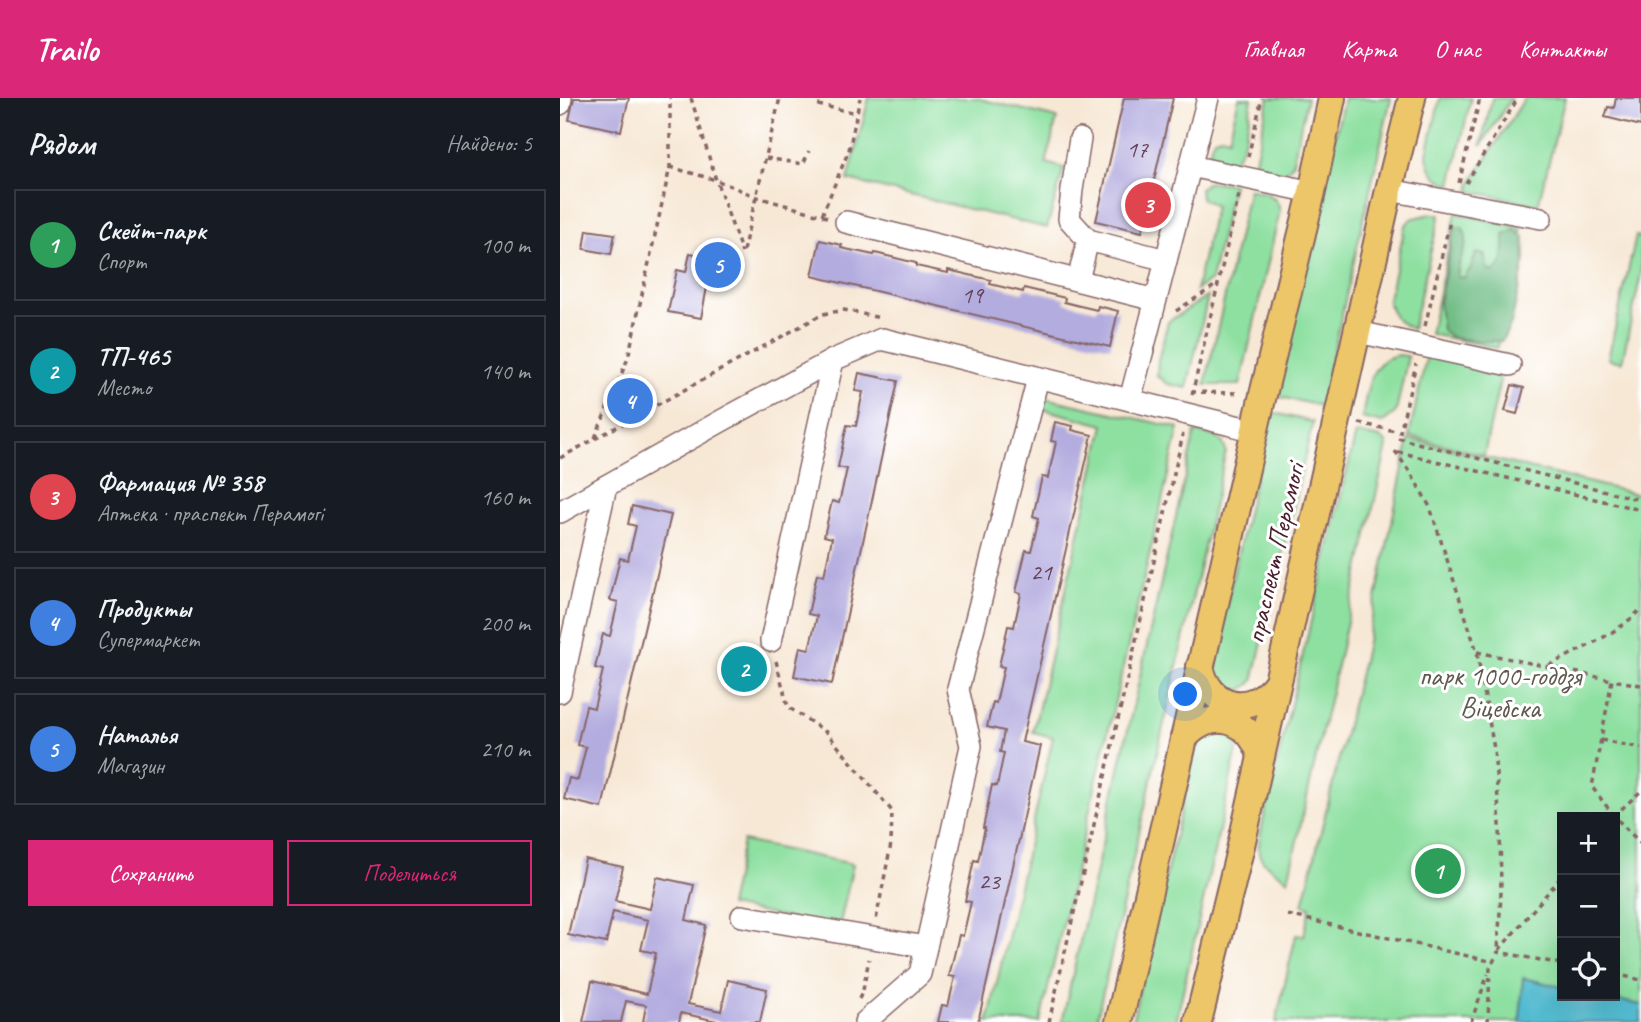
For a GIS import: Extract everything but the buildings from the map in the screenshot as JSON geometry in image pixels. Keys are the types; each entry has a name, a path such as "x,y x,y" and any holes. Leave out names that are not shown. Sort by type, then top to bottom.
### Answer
{"main road":[{"name":"праспект Перамогі","path":"1119,1022 1332,98"},
{"name":"праспект Перамогі","path":"1198,1022 1240,850 1412,98"},
{"path":"1200,666 1211,692 1227,702 1250,703 1261,699 1277,683"},
{"path":"1184,738 1198,725 1216,719 1226,720 1245,728 1253,736 1261,755"}],"lane":[{"path":"560,104 561,98"},
{"path":"1130,400 1208,98"},
{"path":"1080,139 1069,219 1088,240 1166,260"},
{"path":"1190,166 1312,192"},
{"path":"1389,190 1541,218"},
{"path":"846,222 1155,300"},
{"path":"1078,281 1088,240"},
{"path":"1358,332 1510,365"},
{"path":"560,512 833,360 882,339 1256,431"},
{"path":"771,641 833,360"},
{"path":"865,1022 920,974 971,746 958,689 1038,378"},
{"path":"560,692 607,485"},
{"path":"742,916 926,947"}],"path":[{"path":"594,440 628,358 670,167 670,98"},
{"path":"691,98 742,253 780,98"},
{"path":"822,215 849,150 860,98"},
{"path":"1049,1022 1192,392 1262,98"},
{"path":"1455,202 1518,98"},
{"path":"818,106 857,113"},
{"path":"766,158 803,164 809,151"},
{"path":"670,167 716,180 757,197 846,222"},
{"path":"1148,328 1218,284"},
{"path":"1357,423 1400,432 1421,345"},
{"path":"1192,392 1237,393"},
{"path":"1398,438 1641,500"},
{"path":"1498,952 1500,824 1494,749 1477,652 1430,507 1395,451 1641,510"},
{"path":"1547,666 1611,632 1637,614 1641,608"},
{"path":"771,641 788,707 826,732 892,811 891,844 876,924"},
{"path":"1477,652 1641,685"},
{"path":"1610,812 1592,787 1612,680"},
{"path":"1601,740 1641,748"},
{"path":"1618,812 1641,791"},
{"path":"1620,824 1641,845"},
{"path":"1471,1022 1498,952 1557,882"},
{"path":"1289,915 1494,962"},
{"path":"858,1001 863,990 871,950"},
{"path":"1498,952 1557,963"},
{"path":"1489,1022 1490,968"},
{"path":"1620,975 1641,979"}],"green space":[{"path":"869,98 976,98 1057,118 1046,163 1064,168 1047,228 848,180"},
{"path":"1239,98 1252,98 1246,133 1236,157 1231,164 1225,163 1210,155 1211,145 1214,138 1229,138"},
{"path":"1269,98 1307,98 1292,165 1279,174 1253,169"},
{"path":"1344,98 1391,98 1321,406 1276,396"},
{"path":"1440,98 1471,98 1451,185 1434,174 1427,154"},
{"path":"1492,98 1511,98 1481,146"},
{"path":"1525,98 1565,98 1538,205 1470,191 1472,181"},
{"path":"1206,183 1233,184 1211,280 1196,290 1215,206 1201,198 1200,189"},
{"path":"1249,189 1273,198 1280,210 1240,385 1205,385"},
{"path":"1456,213 1522,228 1497,348 1430,334"},
{"path":"1440,214 1412,329 1396,318 1388,300 1405,226 1411,219"},
{"path":"1455,227 1462,227 1466,237 1457,277 1464,278 1476,253 1485,255 1487,269 1493,272 1502,260 1504,235 1515,230 1524,237 1525,260 1511,324 1502,341 1452,338 1442,330 1439,302"},
{"path":"1636,236 1641,237 1641,274 1622,362 1608,359"},
{"path":"1208,296 1187,388 1168,384 1157,376 1158,360 1168,322"},
{"path":"1427,354 1502,370 1484,455 1409,436"},
{"path":"1408,356 1396,412 1382,423 1362,418 1375,370 1389,358"},
{"path":"1041,397 1179,428 1040,1022 988,1022 1053,737 1033,732 1104,425 1039,408"},
{"path":"1270,412 1313,422 1253,681 1242,689 1229,691 1211,672"},
{"path":"1195,432 1218,439 1226,451 1096,1022 1062,1022"},
{"path":"1356,433 1380,438 1387,443 1386,451 1288,880 1262,860 1259,841"},
{"name":"парк 1000-годдзя Віцебска","path":"1409,439 1641,495 1641,1005 1620,1000 1620,812 1557,812 1557,986 1523,978 1520,1022 1276,1022 1296,935 1304,936 1310,907 1303,905 1365,652"},
{"path":"1211,730 1229,734 1237,750 1176,1022 1132,1022 1197,740"},
{"path":"743,841 853,864 839,928 729,906"}],"water":[{"path":"1523,978 1557,986 1557,1001 1620,1000 1641,1005 1641,1022 1520,1022"}],"place":[{"name":"Фармация № 358","path":"1148,205"},
{"name":"Наталья","path":"718,265"},
{"name":"Продукты","path":"630,401"},
{"name":"ТП-465","path":"744,669"},
{"name":"Скейт-парк","path":"1438,871"}]}
